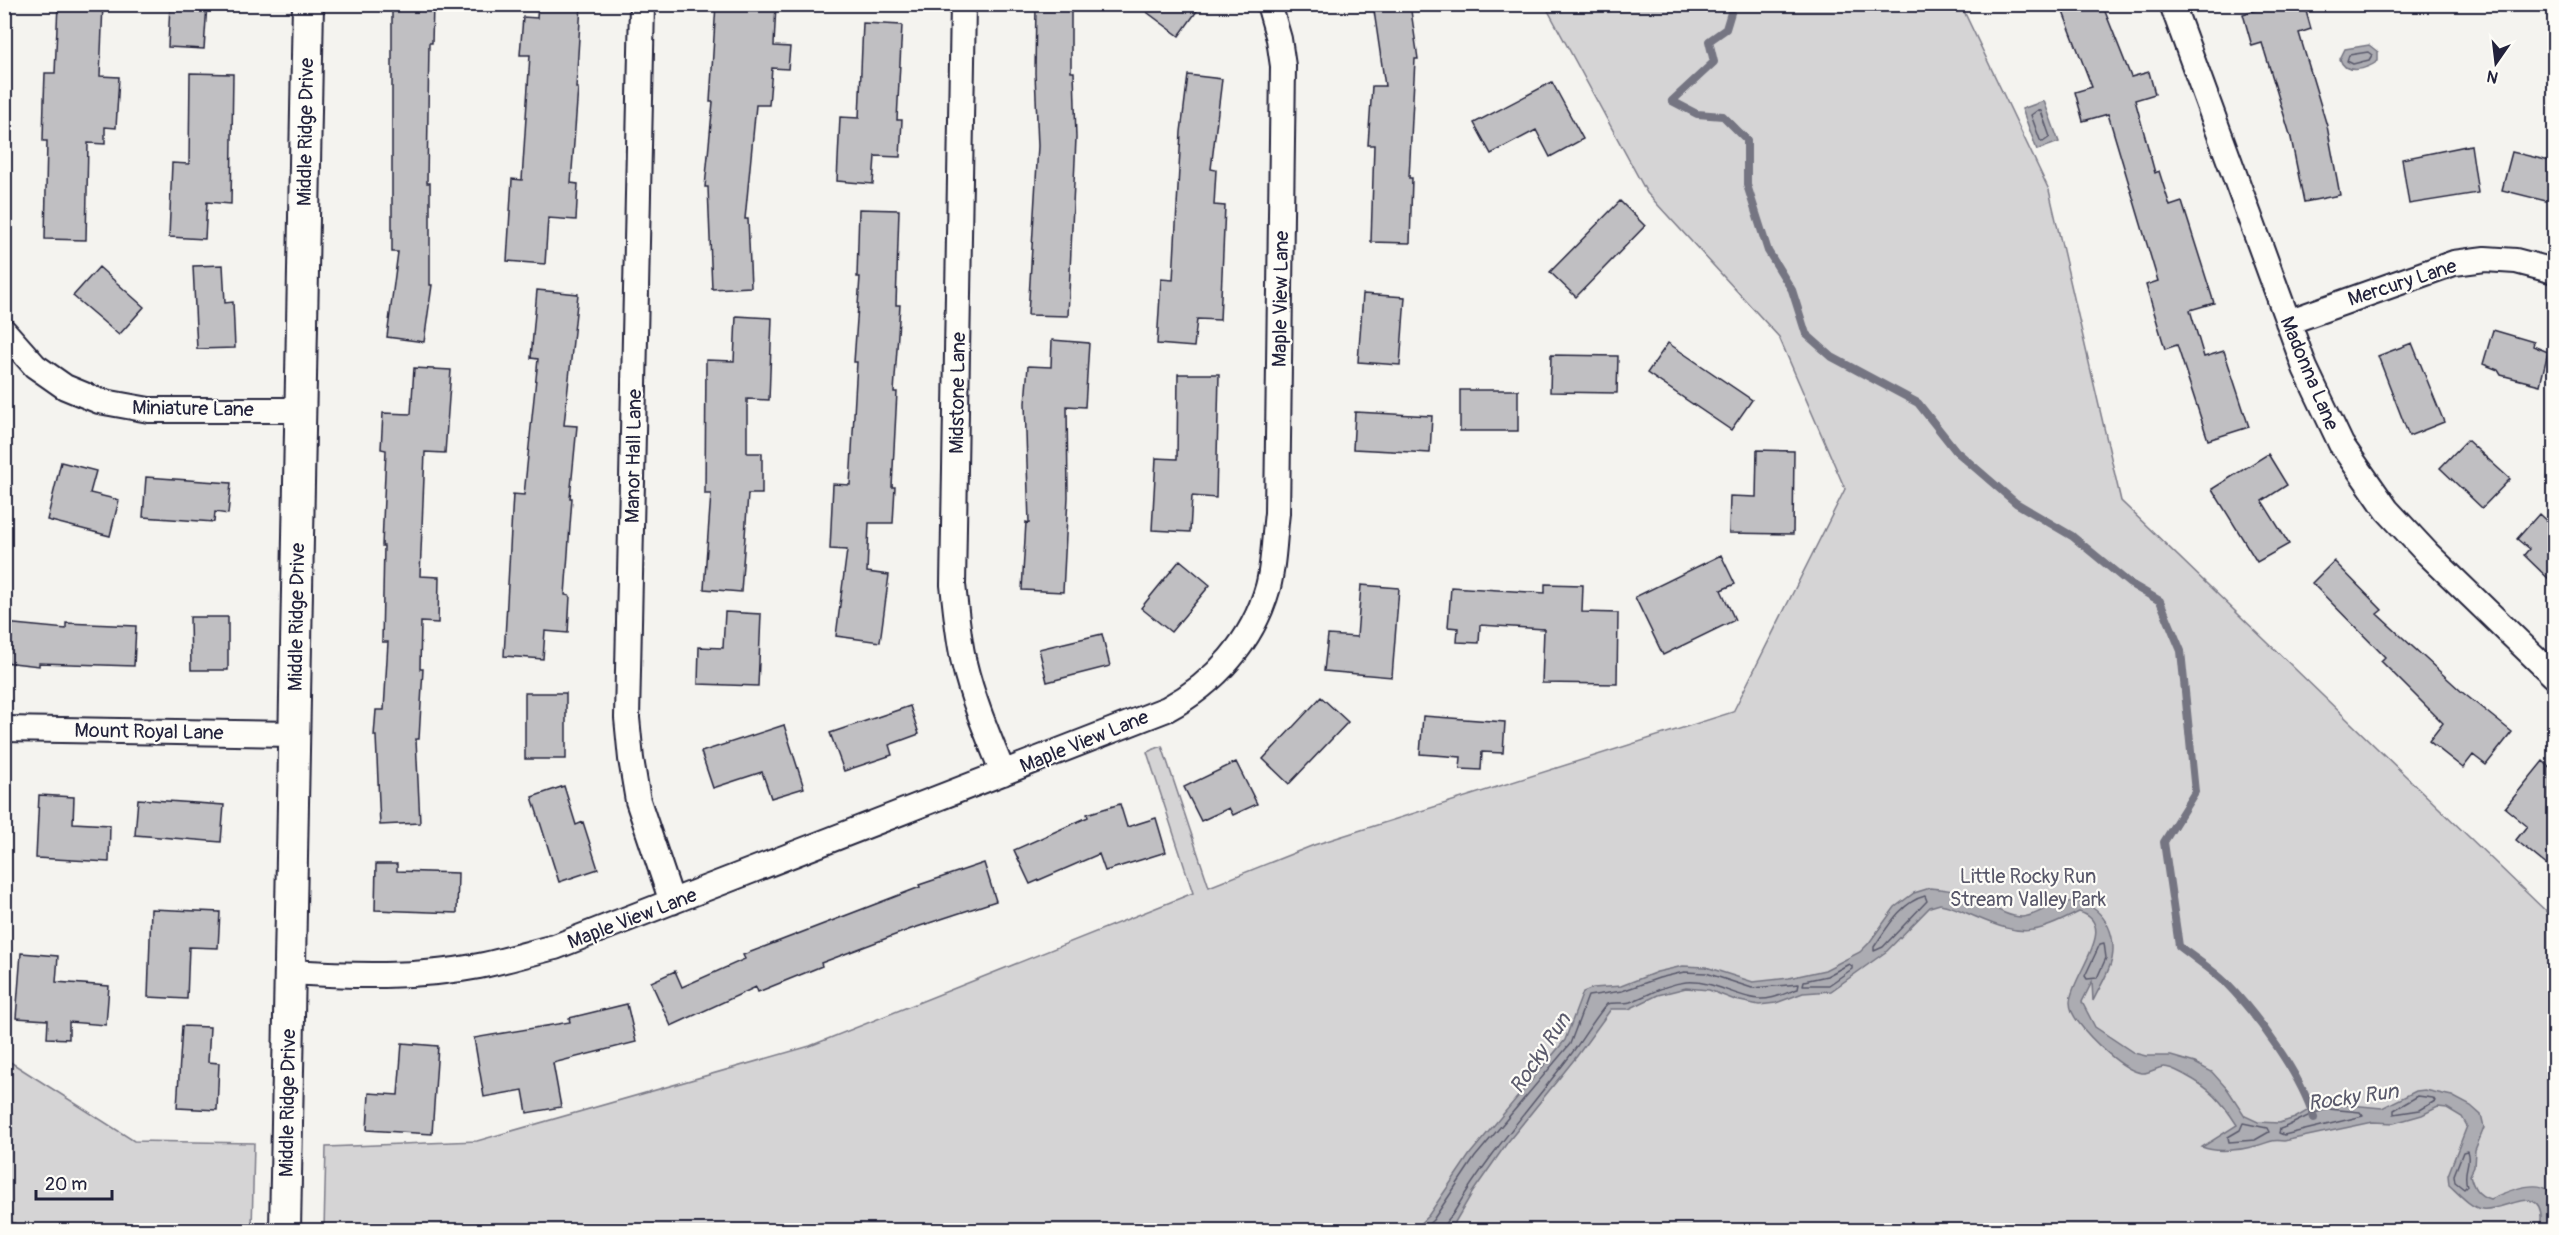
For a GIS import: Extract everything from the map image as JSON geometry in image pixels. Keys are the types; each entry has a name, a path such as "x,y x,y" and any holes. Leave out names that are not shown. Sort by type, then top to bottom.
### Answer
{"street":[{"name":"Middle Ridge Drive","path":"285,1230 308,4"},
{"name":"Manor Hall Lane","path":"642,4 627,718 638,801 672,902"},
{"name":"Midstone Lane","path":"963,4 953,585 964,664 1003,773"},
{"name":"Maple View Lane","path":"290,972 351,976 433,973 479,966 555,947 1182,701 1208,682 1229,660 1247,636 1258,616 1268,585 1277,513 1283,78 1279,39 1269,4"},
{"name":"Madonna Lane","path":"2172,4 2288,322 2326,416 2363,478 2388,510 2427,553 2554,676"},
{"name":"Mercury Lane","path":"2288,322 2454,262 2485,259 2516,261 2554,271"},
{"name":"Miniature Lane","path":"4,331 35,366 65,387 99,401 149,410 300,410"},
{"name":"Mount Royal Lane","path":"4,729 294,734"}],"green space":[{"name":"Little Rocky Run Stream Valley Park","path":"1545,5 1961,5 2049,190 2121,501 2554,919 2554,1230 324,1230 326,1147 477,1141 810,1046 1193,893 1147,752 1162,746 1209,887 1314,845 1733,712 1845,489 1779,337 1647,193"},
{"path":"4,1058 134,1141 254,1143 252,1230 5,1230"}],"water":[{"path":"2369,45 2378,52 2378,61 2357,69 2346,68 2340,59 2345,49"},
{"path":"2044,101 2059,142 2037,150 2022,109"},
{"path":"1930,888 1966,894 2002,912 2022,917 2065,902 2076,902 2096,910 2108,926 2113,947 2109,970 2093,1001 2092,982 2082,1002 2095,1027 2134,1053 2146,1056 2171,1056 2195,1063 2212,1072 2228,1090 2245,1116 2258,1122 2279,1123 2295,1118 2319,1104 2382,1108 2416,1091 2425,1090 2452,1096 2471,1106 2481,1115 2484,1128 2475,1150 2474,1167 2470,1175 2476,1190 2490,1199 2529,1186 2545,1188 2554,1200 2554,1230 2540,1230 2541,1214 2538,1204 2531,1201 2482,1209 2469,1203 2449,1185 2448,1175 2467,1126 2462,1117 2447,1108 2438,1107 2422,1115 2394,1123 2373,1122 2284,1141 2272,1141 2243,1149 2221,1150 2202,1147 2237,1125 2215,1096 2194,1080 2169,1068 2161,1067 2142,1073 2134,1071 2099,1045 2077,1021 2073,1013 2070,1002 2072,991 2095,939 2095,927 2091,918 2079,912 2039,929 2017,930 2005,928 1940,904 1930,907 1887,951 1831,991 1803,993 1776,1003 1759,1005 1735,1000 1709,990 1686,988 1658,995 1629,1009 1611,1009 1577,1056 1507,1143 1472,1193 1454,1224 1444,1230 1413,1230 1428,1216 1470,1154 1565,1040 1583,992 1593,988 1621,986 1657,972 1683,966 1706,967 1753,982 1789,978 1825,970 1860,952 1895,907 1914,893"},
{"path":"5,1219 31,1230 5,1230"}],"building":[{"path":"58,4 103,4 100,76 119,77 116,128 105,127 105,144 88,143 86,240 45,239 47,141 43,141 45,73 55,73"},
{"path":"170,4 207,4 204,49 168,47"},
{"path":"392,4 433,4 432,43 429,43 427,183 430,183 430,285 432,285 424,342 387,337 398,252 392,252"},
{"path":"538,4 581,4 571,183 578,184 576,220 548,218 545,264 507,261 512,179 522,180 530,55 520,55 523,17 537,18"},
{"path":"716,4 776,4 774,46 790,47 788,69 772,68 769,105 756,105 745,219 748,219 751,287 712,289 708,187 705,187 713,102 710,102"},
{"path":"1036,4 1071,4 1071,72 1074,72 1076,138 1068,316 1028,315 1038,146 1035,73"},
{"path":"1136,4 1202,4 1179,36"},
{"path":"1373,4 1410,4 1418,59 1415,59 1409,178 1412,178 1410,243 1371,242 1374,145 1368,145 1372,86 1385,86"},
{"path":"2060,4 2102,4 2131,77 2149,72 2155,94 2135,100 2155,173 2159,171 2170,206 2182,202 2214,303 2190,310 2204,357 2224,351 2249,427 2208,440 2177,345 2165,349 2146,285 2158,281 2108,114 2083,121 2075,92 2092,87"},
{"path":"2274,4 2304,4 2311,29 2299,33 2327,126 2340,195 2304,202 2291,138 2262,43 2252,46 2243,14"},
{"path":"863,23 902,25 897,120 902,120 900,157 875,156 873,184 837,181 840,117 859,118"},
{"path":"190,73 233,74 231,204 207,202 205,239 169,237 172,163 189,164"},
{"path":"1188,75 1222,79 1211,169 1216,170 1214,205 1225,206 1220,320 1197,319 1194,347 1157,344 1161,279 1173,280 1181,132"},
{"path":"1552,82 1583,139 1550,157 1536,130 1491,154 1474,123"},
{"path":"2471,145 2478,193 2409,204 2402,159"},
{"path":"2512,152 2554,162 2554,203 2502,190"},
{"path":"1620,201 1645,226 1576,297 1550,272"},
{"path":"859,209 899,210 896,305 900,305 894,392 897,392 892,487 895,487 893,523 869,523 867,572 889,575 880,642 836,636 847,550 830,549 833,484 850,485 857,362 854,362 860,277 857,277"},
{"path":"223,265 225,303 233,302 235,348 197,349 193,266"},
{"path":"99,267 144,307 119,335 73,296"},
{"path":"537,290 578,294 564,425 577,426 570,498 572,498 565,595 570,596 568,633 545,631 543,659 504,656 513,494 524,495 538,359 531,358"},
{"path":"1363,294 1405,297 1400,365 1358,362"},
{"path":"736,316 772,318 769,400 747,399 747,453 762,453 762,494 748,494 741,592 704,589 711,494 705,494 706,360 734,361"},
{"path":"2493,330 2534,342 2533,346 2548,352 2540,385 2501,375 2498,370 2483,364"},
{"path":"1052,340 1089,343 1085,407 1067,406 1068,497 1063,592 1022,590 1026,522 1029,523 1025,403 1028,366 1051,367"},
{"path":"1668,343 1752,400 1731,430 1647,373"},
{"path":"2412,343 2444,422 2409,436 2378,356"},
{"path":"1551,355 1618,356 1617,393 1550,392"},
{"path":"414,368 451,370 445,453 425,452 420,576 439,577 438,623 421,622 420,669 423,669 419,739 416,739 420,823 380,825 376,736 374,736 376,710 384,710 388,642 382,642 384,546 382,546 386,450 381,449 383,413 411,414"},
{"path":"1178,374 1219,374 1216,498 1192,496 1190,532 1152,530 1156,458 1177,459"},
{"path":"1460,390 1518,390 1518,431 1460,431"},
{"path":"1355,412 1432,416 1430,453 1353,449"},
{"path":"2467,440 2510,479 2482,508 2440,468"},
{"path":"1757,450 1794,451 1793,534 1729,533 1730,496 1756,497"},
{"path":"2268,454 2287,485 2262,501 2289,544 2257,562 2212,489"},
{"path":"61,462 96,471 90,493 119,500 110,536 47,520"},
{"path":"146,477 231,483 228,514 215,512 214,522 143,517"},
{"path":"2539,514 2554,528 2554,584 2524,555 2529,549 2517,539"},
{"path":"1721,555 1735,584 1721,590 1735,620 1663,655 1635,597"},
{"path":"1180,560 1210,585 1171,632 1141,608"},
{"path":"2334,561 2382,610 2377,614 2462,692 2512,732 2486,765 2473,755 2463,768 2429,741 2443,723 2381,661 2385,657 2312,583"},
{"path":"1545,584 1583,585 1582,612 1618,613 1617,684 1542,683 1544,629 1480,625 1479,643 1457,642 1458,628 1448,627 1451,587 1545,593"},
{"path":"1361,585 1399,588 1392,677 1324,671 1328,635 1357,637"},
{"path":"725,612 761,614 758,686 698,684 699,647 723,648"},
{"path":"190,617 228,617 228,670 191,670"},
{"path":"4,623 66,629 66,623 136,626 134,666 39,663 39,666 4,662"},
{"path":"1102,634 1110,666 1047,682 1039,649"},
{"path":"525,693 566,693 566,759 525,759"},
{"path":"1321,697 1348,722 1289,784 1263,759"},
{"path":"910,706 919,734 889,745 892,755 844,771 830,733"},
{"path":"1423,716 1505,722 1503,753 1482,752 1481,770 1460,769 1461,757 1420,754"},
{"path":"784,725 804,788 771,798 762,772 713,788 701,752"},
{"path":"2543,761 2554,771 2554,871 2516,840 2527,826 2505,808"},
{"path":"1236,762 1257,804 1233,815 1229,808 1201,821 1184,787"},
{"path":"564,786 576,825 583,822 598,869 559,882 532,797"},
{"path":"39,795 74,797 73,823 110,825 109,862 36,858"},
{"path":"138,799 224,805 221,842 135,835"},
{"path":"1120,804 1127,827 1156,818 1166,852 1105,871 1099,854 1030,884 1014,850 1088,817 1087,814"},
{"path":"984,863 996,901 911,929 821,963 822,966 758,992 756,987 671,1026 651,982 675,971 682,987 745,959 743,955 920,887 919,885"},
{"path":"376,864 397,864 397,871 458,873 457,913 375,910"},
{"path":"151,909 220,912 218,948 189,947 187,999 148,997"},
{"path":"21,953 58,956 56,982 109,986 106,1025 69,1022 69,1039 47,1038 48,1020 16,1018"},
{"path":"627,1004 636,1042 553,1063 561,1107 527,1113 523,1090 484,1097 474,1038 570,1022 569,1018"},
{"path":"182,1026 210,1027 208,1062 219,1063 217,1110 177,1108"},
{"path":"402,1043 438,1046 432,1134 367,1130 369,1093 398,1095"}],"waterway":[{"name":"Rocky Run","path":"1732,4 1726,29 1709,41 1714,62 1672,101 1697,114 1723,116 1747,140 1747,185 1768,251 1792,290 1806,334 1832,357 1918,403 1956,451 2016,503 2072,536 2129,583 2160,601 2181,651 2195,792 2164,842 2179,946 2221,978 2251,1012 2289,1065 2308,1101 2314,1118"}]}
